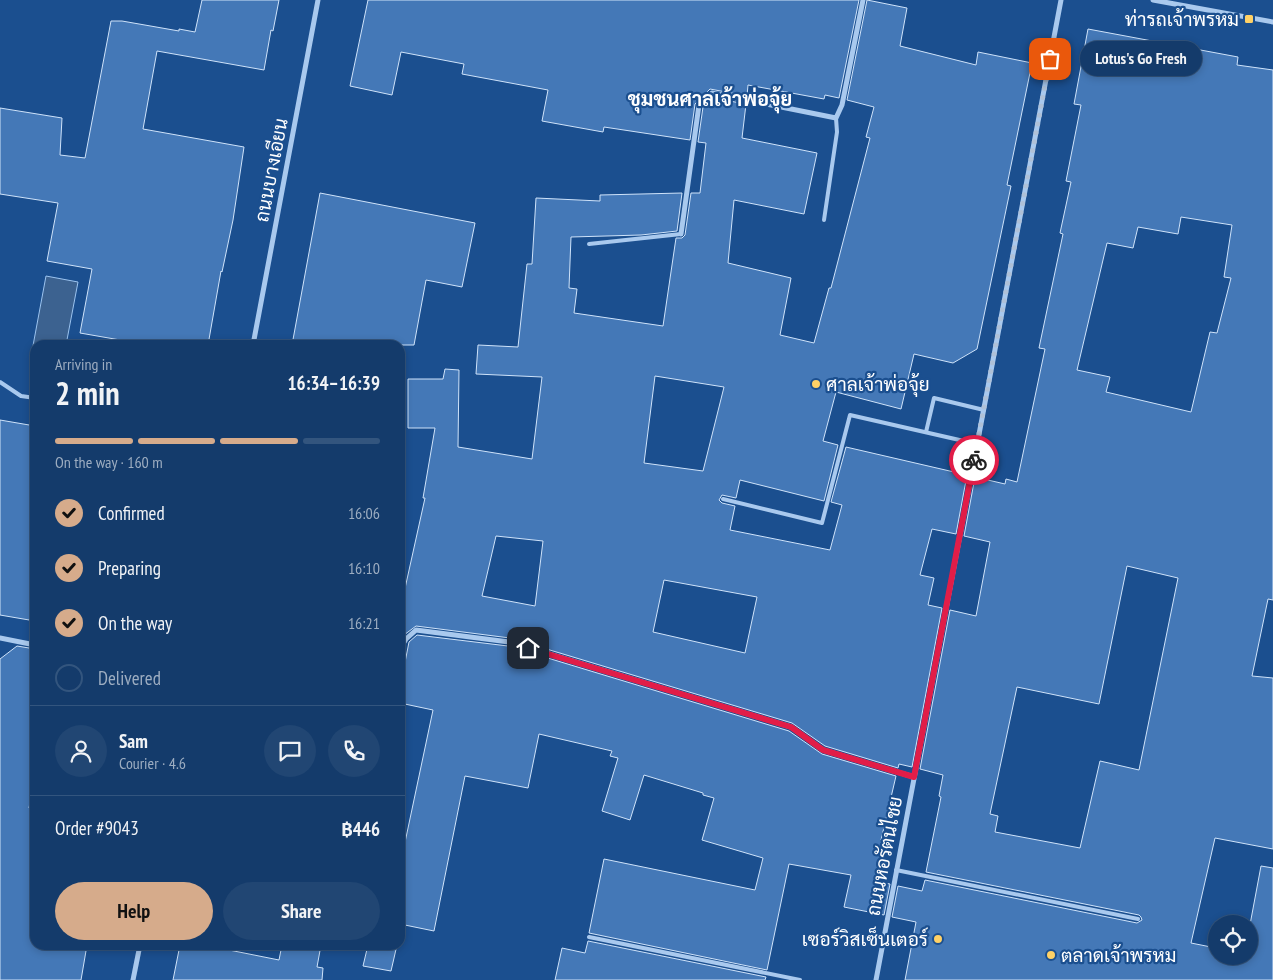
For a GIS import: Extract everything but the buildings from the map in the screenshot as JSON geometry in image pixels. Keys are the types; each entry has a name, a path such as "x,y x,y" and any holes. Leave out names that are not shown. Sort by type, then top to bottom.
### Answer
{"street":[{"name":"ถนนบางเอียน","path":"254,340 318,0"},
{"path":"681,234 698,105 712,94 836,118 842,105 863,0"},
{"name":"ถนนหอรัตนไชย","path":"876,980 1061,0"},
{"path":"1153,0 1273,22"},
{"path":"405,640 416,630 509,642 791,727 823,750 914,777"},
{"path":"0,638 30,644"},
{"path":"133,980 139,950"}],"lane":[{"path":"824,220 838,132 836,118"},
{"path":"590,244 681,234"},
{"path":"0,382 21,396 30,397"},
{"path":"926,432 934,398 984,410"},
{"path":"723,499 822,523 850,415 977,444"},
{"path":"896,870 1138,918"},
{"path":"589,937 800,980"}],"water":[{"path":"46,276 78,282 67,340 34,340"}],"way so far":[{"path":"974,460 1050,59"}],"place":[{"name":"ท่ารถเจ้าพรหม","path":"1249,19"},
{"name":"Lotus's Go Fresh","path":"1050,59"},
{"name":"ศาลเจ้าพ่อจุ้ย","path":"816,384"},
{"name":"เซอร์วิสเซ็นเตอร์","path":"938,939"},
{"name":"ตลาดเจ้าพรหม","path":"1051,955"}],"district":[{"name":"ชุมชนศาลเจ้าพ่อจุ้ย","path":"710,99"}],"route":[{"path":"528,648 791,727 823,750 914,777 974,460"}]}
